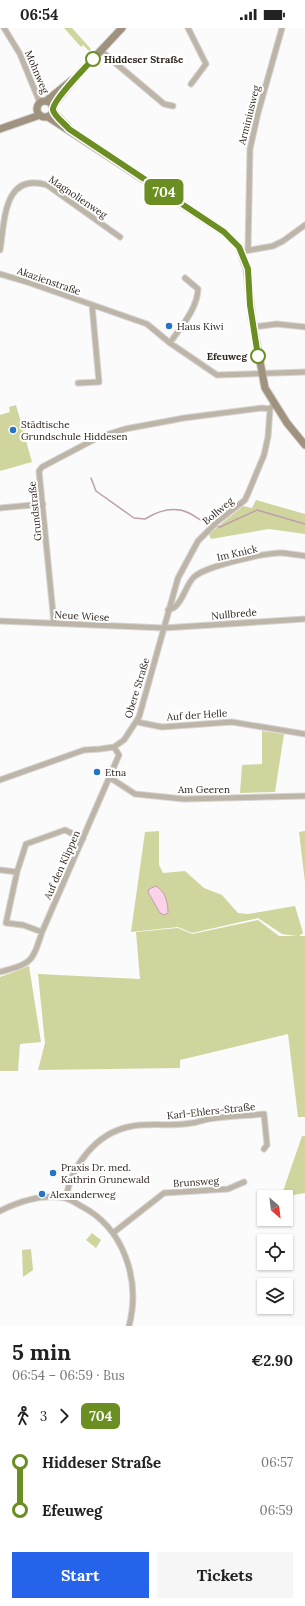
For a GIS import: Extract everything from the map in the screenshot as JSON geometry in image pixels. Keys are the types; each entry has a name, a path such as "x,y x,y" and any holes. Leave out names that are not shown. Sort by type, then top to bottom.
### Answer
{"main road":[{"path":"51,111 77,76 122,28"},
{"path":"0,129 9,126 41,107 65,84 77,76"},
{"path":"41,107 51,111 69,129 224,232 245,251 253,327 265,388 272,407 305,445"},
{"path":"41,107 51,111"}],"street":[{"name":"Mohnweg","path":"4,28 20,54 41,107"},
{"path":"188,28 206,64 191,84"},
{"name":"Arminiusweg","path":"245,251 250,149 282,28"},
{"path":"100,50 164,104 173,106"},
{"name":"Magnolienweg","path":"0,250 9,199 18,188 36,182 47,185 120,236"},
{"path":"245,251 273,246 283,241 305,225"},
{"name":"Akazienstraße","path":"0,274 147,324 170,343 217,375 305,372"},
{"path":"170,343 198,299 198,289 185,278"},
{"path":"78,383 99,382 92,305"},
{"path":"253,327 277,324 305,327"},
{"name":"Grundstraße","path":"54,624 40,471 42,467 99,437 125,429 184,418 272,407"},
{"name":"Bollweg","path":"164,628 178,578 196,544 217,522 245,500 264,455 272,407"},
{"path":"0,508 43,504"},
{"name":"Im Knick","path":"168,610 172,610 178,604 194,577 224,563 282,553 305,556"},
{"name":"Nullbrede","path":"164,628 305,619"},
{"name":"Neue Wiese","path":"0,621 164,628"},
{"name":"Obere Straße","path":"114,747 124,740 137,722 164,628"},
{"name":"Auf der Helle","path":"137,722 162,727 232,722 305,734"},
{"path":"0,780 84,750 100,750 114,747"},
{"name":"Auf den Klippen","path":"0,972 32,960 42,932 119,756 114,747"},
{"name":"Am Geeren","path":"109,777 135,794 184,799 305,796"},
{"path":"42,932 23,925 3,922 26,844 65,830 83,839"},
{"path":"0,870 17,872"},
{"name":"Karl-Ehlers-Straße","path":"66,1198 67,1189 77,1167 89,1149 104,1136 128,1127 192,1124 204,1120 264,1114 267,1145 264,1149"},
{"name":"Brunsweg","path":"114,1233 164,1193 228,1188 244,1182"},
{"path":"0,1210 30,1199 66,1198 94,1213 114,1233 131,1270 133,1310 129,1326"}],"green space":[{"path":"64,28 72,28 91,49 89,51 83,45 81,47"},
{"name":"Städtische Grundschule Hiddesen","path":"16,405 32,462 0,471 0,415 10,412 9,407"},
{"path":"256,500 305,514 305,534 269,529 211,539 209,534 243,506 252,508"},
{"path":"262,731 284,734 275,792 240,793 242,765 262,764"},
{"path":"159,831 159,865 163,873 185,871 204,888 222,895 238,913 248,914 295,906 303,933 299,936 305,936 305,1117 298,1117 288,1034 180,1060 180,1068 38,1070 45,1043 38,974 140,979 136,932 178,928 192,934 258,920 279,936 297,936 282,934 258,918 192,933 178,927 131,932 145,832","holes":["153,887 167,902 168,913 164,915 160,913 148,892"]},
{"path":"305,831 305,882 299,832"},
{"path":"29,966 41,1042 20,1044 18,1071 0,1071 0,977"},
{"path":"302,1136 305,1136 305,1193 293,1195 293,1190 283,1190"},
{"path":"92,1233 101,1240 96,1248 86,1240"},
{"path":"31,1249 33,1270 23,1277 22,1250"}],"shaded area":[{"path":"156,886 162,891 167,901 168,913 164,915 160,913 148,892 149,889"}],"waterway":[{"path":"91,478 96,491 134,518 145,519 166,510 178,510 189,513 211,525"},
{"path":"215,526 220,527 257,510 305,524"}],"bus line":[{"name":"704","path":"93,59 58,98 53,106 53,112 69,129 224,232 239,247 248,269 250,305 258,356"}],"place":[{"name":"Hiddeser Straße","path":"93,59"},
{"name":"Haus Kiwi","path":"169,326"},
{"name":"Efeuweg","path":"258,356"},
{"name":"Städtische Grundschule Hiddesen","path":"13,430"},
{"name":"Etna","path":"97,772"},
{"name":"Praxis Dr. med. Kathrin Grunewald","path":"53,1173"},
{"name":"Alexanderweg","path":"42,1194"}]}
